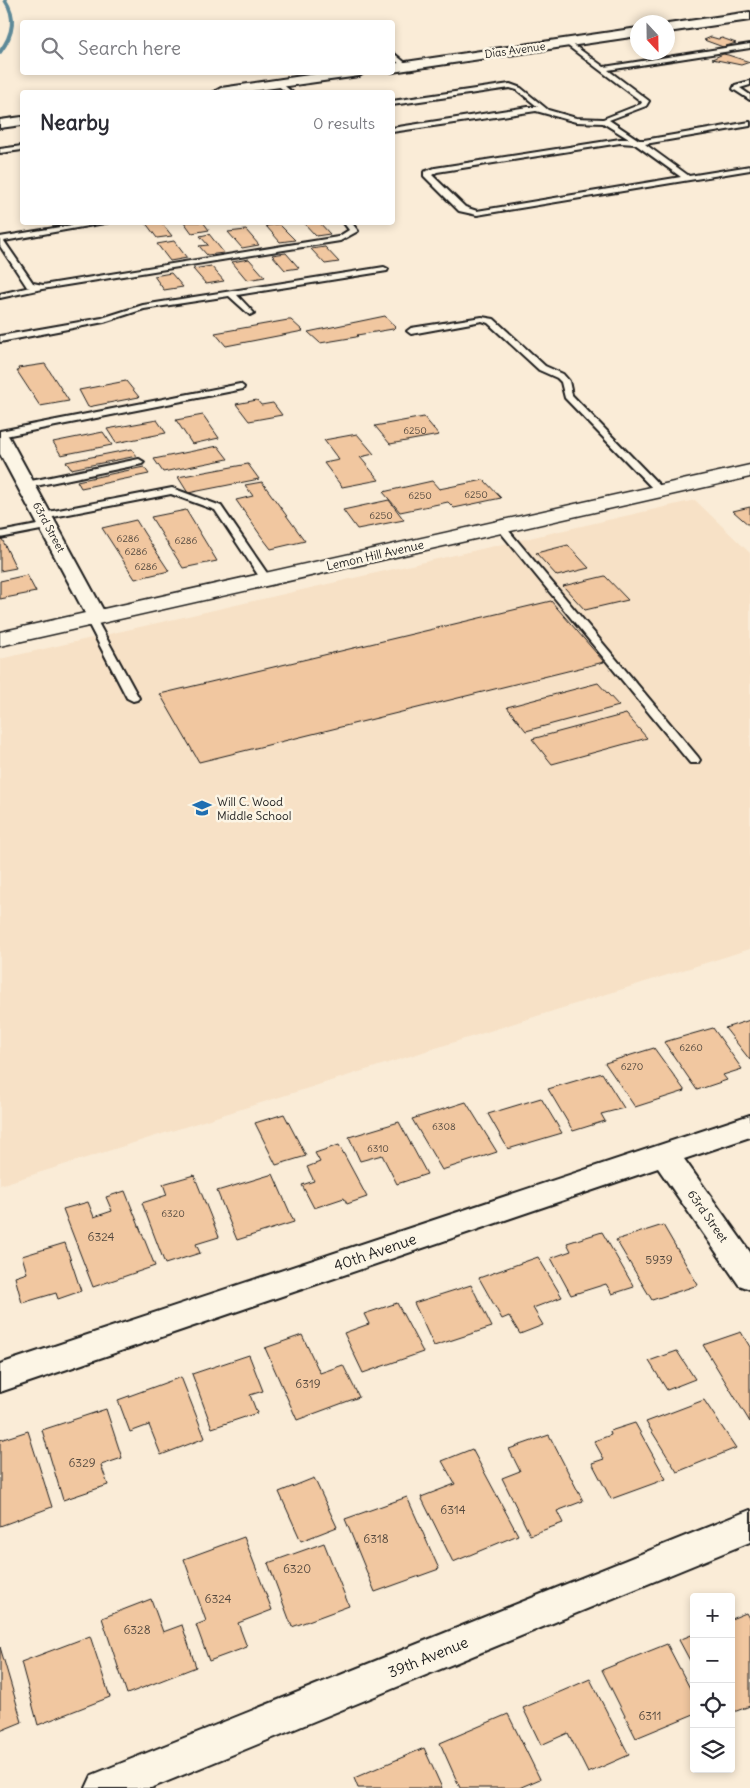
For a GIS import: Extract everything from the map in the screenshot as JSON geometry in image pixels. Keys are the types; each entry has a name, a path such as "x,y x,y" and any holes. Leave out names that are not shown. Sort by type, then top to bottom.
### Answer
{"street":[{"path":"675,27 750,16"},
{"name":"Dias Avenue","path":"395,68 630,33"},
{"path":"252,90 284,88 345,75"},
{"path":"0,124 20,121"},
{"name":"63rd Street","path":"0,435 46,521 94,618"},
{"name":"Lemon Hill Avenue","path":"0,639 750,471"},
{"name":"40th Avenue","path":"0,1378 750,1126"},
{"name":"63rd Street","path":"665,1155 750,1276"},
{"name":"39th Avenue","path":"105,1788 750,1526"}],"lane":[{"path":"566,42 646,101 644,105 605,121"},
{"path":"603,69 750,46"},
{"path":"395,57 406,66"},
{"path":"750,83 741,84 736,89 750,98"},
{"path":"395,103 510,86 519,89 547,112"},
{"path":"395,130 528,109 576,120 605,121 688,179"},
{"path":"750,124 644,142 620,141 434,170 427,174 462,209 477,214 750,168"},
{"path":"0,151 20,148"},
{"path":"43,287 30,285 0,240 89,225"},
{"path":"0,296 43,287 340,239 354,231 349,225"},
{"path":"0,339 104,320 143,307 384,269"},
{"path":"231,293 250,313"},
{"path":"412,331 482,319 491,321 542,368 560,376 565,381 568,396 660,491"},
{"path":"0,435 240,387"},
{"path":"26,485 138,462"},
{"path":"0,535 46,521 172,491 218,508 266,579"},
{"path":"501,527 694,760"},
{"path":"94,618 133,698"}],"shaded area":[{"path":"695,500 750,553 750,949 0,1185 0,659"}],"building":[{"path":"711,37 722,38 736,43 723,47 704,40"},
{"path":"723,54 750,62 741,65 712,59"},
{"path":"147,225 163,225 172,236 157,238"},
{"path":"186,225 205,225 209,230 192,233"},
{"path":"280,225 295,240 280,242 266,226"},
{"path":"306,225 322,225 330,234 316,236"},
{"path":"246,230 259,245 242,248 228,232"},
{"path":"209,234 224,253 207,255 199,246 208,245 200,236"},
{"path":"174,241 187,258 170,261 157,244"},
{"path":"325,247 339,262 325,264 311,249"},
{"path":"286,253 299,268 285,270 272,255"},
{"path":"249,259 265,277 247,280 232,262"},
{"path":"211,266 224,281 206,284 193,269"},
{"path":"171,273 183,287 164,290 154,276"},
{"path":"385,316 395,327 393,329 320,343 308,332"},
{"path":"291,320 303,331 226,346 215,333"},
{"path":"45,364 69,401 40,406 17,371 19,371 18,368"},
{"path":"126,381 139,397 88,407 79,390"},
{"path":"257,400 261,405 273,403 282,415 249,421 236,404"},
{"path":"203,415 219,438 192,444 176,420"},
{"path":"424,417 439,435 390,444 375,426"},
{"path":"157,420 166,433 116,443 107,429"},
{"path":"103,432 112,445 61,455 53,442"},
{"path":"357,434 374,454 360,457 379,480 342,487 324,463 339,460 324,440"},
{"path":"218,446 228,459 163,472 154,459"},
{"path":"132,449 137,456 71,469 66,462"},
{"path":"248,464 259,479 188,493 178,477"},
{"path":"144,467 149,474 81,488 77,481"},
{"path":"484,480 501,498 454,508 448,502 400,512 383,492 432,481 439,489"},
{"path":"262,482 305,541 271,549 261,536 236,500 253,496 245,485"},
{"path":"389,500 404,520 357,529 343,510"},
{"path":"750,507 750,526 733,511"},
{"path":"186,510 217,561 183,568 151,517"},
{"path":"136,520 169,571 135,579 102,528"},
{"path":"0,539 2,539 16,568 0,571"},
{"path":"568,545 589,568 557,576 536,553"},
{"path":"27,575 36,592 0,599 0,581"},
{"path":"605,576 628,600 585,610 563,586"},
{"path":"551,601 604,662 199,762 160,694"},
{"path":"598,683 619,706 526,731 507,707"},
{"path":"626,714 647,738 552,764 532,739"},
{"path":"750,1020 750,1060 725,1028"},
{"path":"713,1028 742,1069 723,1075 727,1080 697,1090 664,1042"},
{"path":"654,1048 685,1091 635,1107 605,1063"},
{"path":"602,1073 624,1108 601,1114 605,1121 573,1131 548,1089"},
{"path":"541,1098 562,1133 508,1149 488,1114"},
{"path":"466,1102 497,1152 442,1170 412,1119"},
{"path":"284,1114 306,1156 276,1165 255,1123"},
{"path":"399,1122 427,1174 397,1184 382,1155 360,1161 349,1137"},
{"path":"339,1145 367,1197 347,1204 344,1198 314,1208 302,1185 314,1181 307,1167 320,1162 315,1153"},
{"path":"273,1174 294,1222 237,1240 217,1191"},
{"path":"194,1175 219,1237 196,1244 200,1253 165,1264 142,1203 167,1195 163,1184"},
{"path":"125,1191 155,1266 93,1287 63,1209 88,1202 94,1217 112,1211 106,1197"},
{"path":"663,1225 698,1285 652,1300 616,1240"},
{"path":"602,1232 634,1287 612,1294 606,1284 571,1295 551,1258 571,1251 567,1243"},
{"path":"65,1243 81,1291 58,1299 56,1293 22,1303 15,1277 27,1273 22,1256"},
{"path":"538,1257 562,1297 533,1308 543,1325 520,1334 509,1316 502,1319 479,1278"},
{"path":"471,1285 492,1327 434,1346 414,1303"},
{"path":"397,1303 423,1352 363,1373 344,1333 369,1324 364,1314"},
{"path":"741,1332 750,1347 750,1422 703,1345"},
{"path":"302,1335 320,1373 343,1365 359,1397 297,1420 265,1348"},
{"path":"677,1351 695,1379 667,1390 649,1361"},
{"path":"249,1355 263,1391 250,1395 257,1413 212,1428 192,1374"},
{"path":"181,1377 205,1438 161,1455 149,1425 130,1432 118,1400"},
{"path":"704,1400 736,1448 677,1472 646,1422"},
{"path":"106,1409 122,1458 101,1465 108,1485 63,1500 42,1430"},
{"path":"635,1423 666,1479 611,1499 592,1463 604,1459 594,1441 611,1435 610,1431"},
{"path":"28,1431 52,1507 0,1526 0,1440"},
{"path":"549,1435 583,1501 557,1511 563,1523 530,1535 502,1478 520,1471 509,1449"},
{"path":"472,1449 518,1535 453,1562 421,1497 455,1484 442,1461"},
{"path":"314,1478 337,1527 301,1541 279,1492"},
{"path":"407,1497 439,1569 375,1592 345,1519"},
{"path":"244,1537 272,1610 238,1623 247,1647 209,1661 196,1625 206,1621 184,1559"},
{"path":"324,1543 349,1606 292,1627 268,1563"},
{"path":"151,1599 163,1632 182,1625 196,1667 127,1694 102,1618"},
{"path":"746,1613 750,1620 750,1706 735,1712 735,1638 735,1617"},
{"path":"90,1636 110,1697 38,1725 21,1662"},
{"path":"690,1636 690,1661 679,1640"},
{"path":"667,1644 690,1688 690,1716 636,1738 602,1670"},
{"path":"0,1647 22,1722 0,1731"},
{"path":"590,1679 629,1755 588,1773 568,1733 541,1745 523,1708"},
{"path":"508,1714 540,1779 519,1788 460,1788 440,1743"},
{"path":"424,1748 442,1788 358,1788 354,1778"}],"waterway":[{"path":"0,52 8,39 12,26 11,13 5,0"}],"place":[{"name":"Will C. Wood Middle School","path":"202,808"}]}
